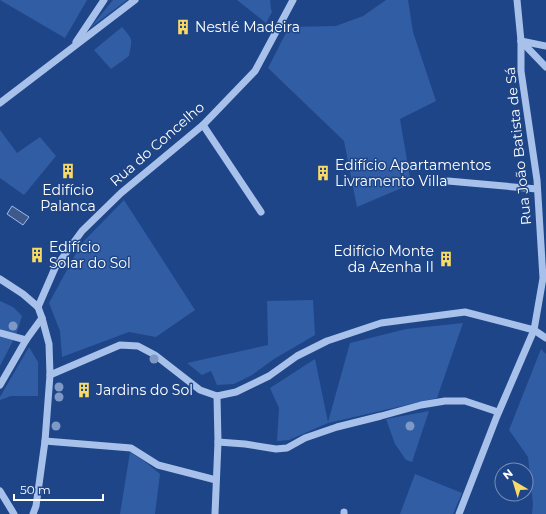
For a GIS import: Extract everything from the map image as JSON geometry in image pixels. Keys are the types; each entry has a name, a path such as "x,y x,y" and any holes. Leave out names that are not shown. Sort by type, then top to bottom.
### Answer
{"street":[{"path":"74,46 104,0"},
{"path":"0,103 135,0"},
{"name":"Rua do Concelho","path":"38,307 55,268 82,231 121,193 202,125 255,71 293,0"},
{"name":"Rua João Batista de Sá","path":"460,514 498,412 534,330 543,278 537,189 521,71 522,41 517,0"},
{"path":"522,41 546,46"},
{"path":"522,41 546,67"},
{"path":"202,125 261,212"},
{"path":"448,181 537,189"},
{"path":"0,279 38,307 49,344 50,375 45,441 36,506 33,514"},
{"path":"50,375 120,345 138,346 155,355 200,390 217,396 236,392 269,376 297,356 327,341 380,323 465,312 534,330 546,338"},
{"path":"0,384 26,340 42,318"},
{"path":"0,333 26,340"},
{"path":"215,514 218,442 217,396"},
{"path":"218,442 246,444 276,449 287,448 305,438 337,427 421,405 445,401 465,401 498,412"},
{"path":"45,441 131,448 158,465 216,480"},
{"path":"0,491 14,514"}],"shaded area":[{"path":"0,0 87,0 65,38"},
{"path":"113,0 127,0 90,28"},
{"path":"237,0 270,0 272,12 266,23"},
{"path":"386,0 408,0 413,32 436,101 400,119 411,184 357,207 344,141 268,68 289,27 336,26 363,16"},
{"path":"122,27 129,35 131,40 129,56 111,69 94,50"},
{"path":"0,130 17,153 40,137 56,156 24,195 0,178"},
{"path":"124,200 195,310 156,337 129,332 62,357 60,331 49,303 81,244"},
{"path":"12,206 29,217 23,225 7,214"},
{"path":"313,300 315,335 274,359 252,375 234,384 217,385 211,371 202,375 187,363 268,345 267,301"},
{"path":"0,301 13,307 22,316 16,335 0,366"},
{"path":"463,323 437,398 328,423 289,440 277,441 279,408 270,388 315,359 328,422 350,343 406,329"},
{"path":"29,347 38,362 38,396 11,396 0,400 0,397"},
{"path":"541,349 546,354 546,514 532,514 534,502 534,462 529,462 528,457 509,430"},
{"path":"429,411 412,462 406,460 395,444 386,419"},
{"path":"130,452 160,474 155,514 120,514"},
{"path":"415,474 462,493 453,514 400,514"}],"place":[{"name":"Nestlé Madeira","path":"183,27"},
{"name":"Edifício Palanca","path":"68,171"},
{"name":"Edifício Apartamentos Livramento Villa","path":"323,173"},
{"name":"Edifício Solar do Sol","path":"37,255"},
{"name":"Edifício Monte da Azenha II","path":"446,259"},
{"name":"Jardins do Sol","path":"84,390"}]}
